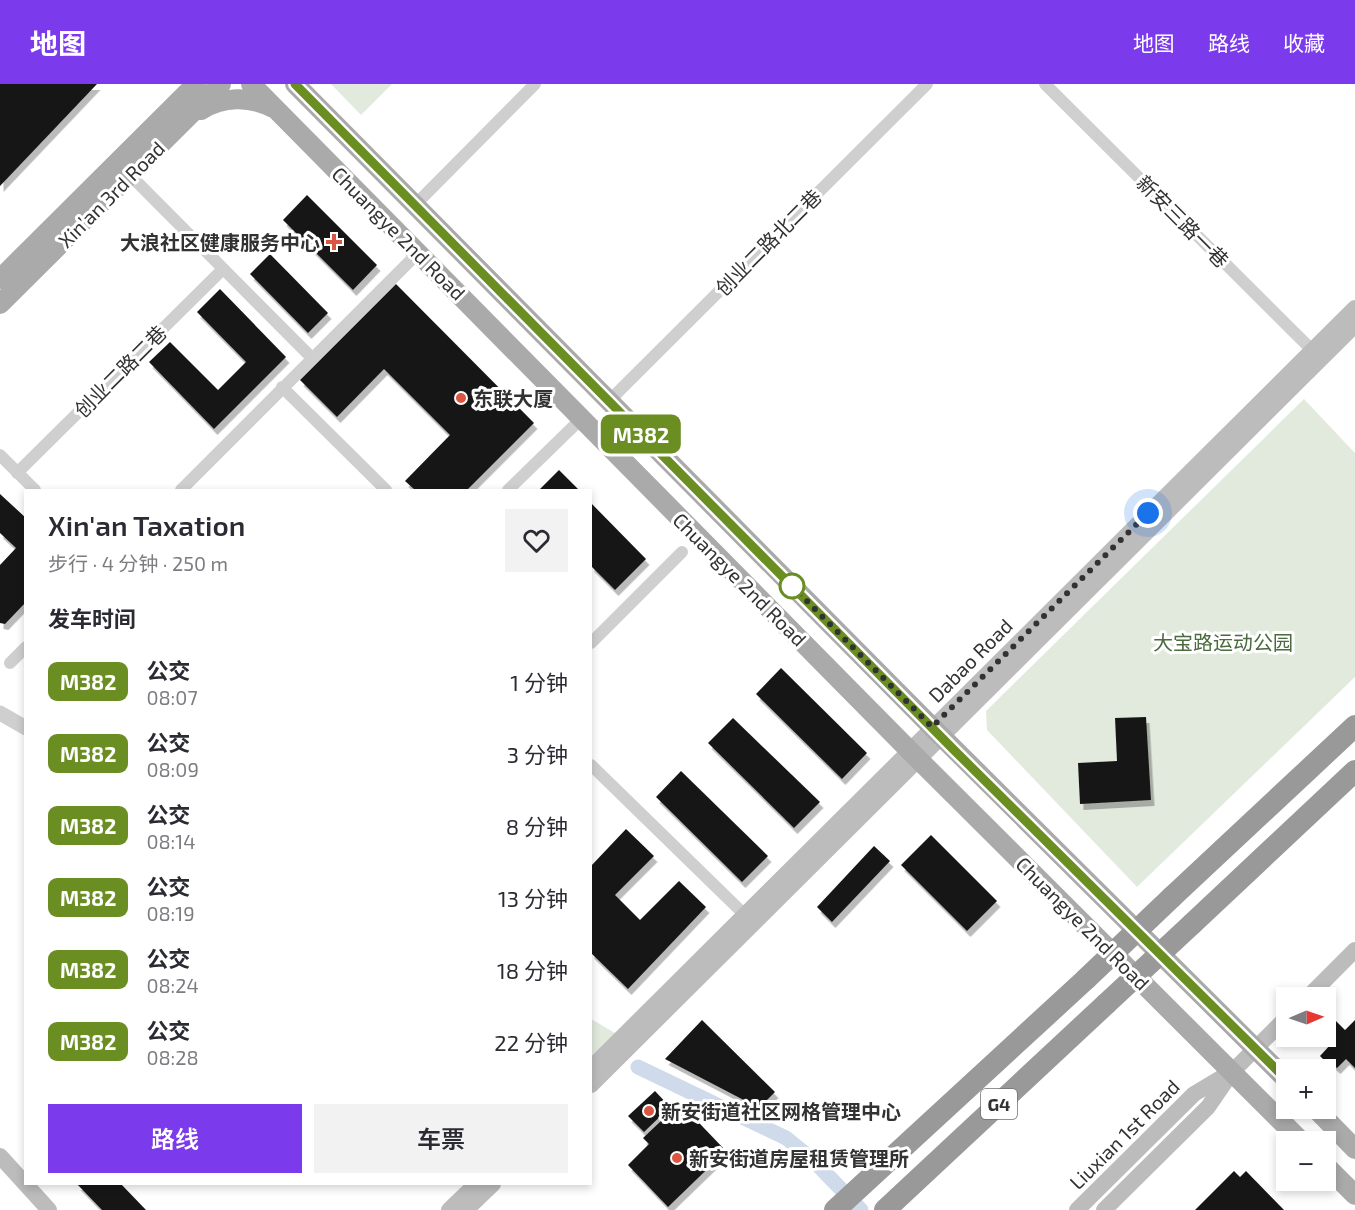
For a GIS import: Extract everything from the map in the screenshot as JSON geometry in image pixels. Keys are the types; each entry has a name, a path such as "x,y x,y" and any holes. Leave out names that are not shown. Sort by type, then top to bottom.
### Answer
{"highway":[{"name":"G4","path":"835,1209 1086,979 1355,726"},
{"name":"G4","path":"888,1207 1355,771"}],"main road":[{"path":"182,84 181,111 235,99 250,100 278,111"},
{"name":"Xin’an 3rd Road","path":"0,304 130,175 181,111 196,84"},
{"name":"Xin’an 3rd Road","path":"0,279 181,111 221,84"},
{"name":"Chuangye 2nd Road","path":"251,84 1291,1131"},
{"name":"Chuangye 2nd Road","path":"296,85 937,732 1276,1069"},
{"name":"Dabao Road","path":"592,1084 749,919 1316,355 1355,308"},
{"name":"Dabao Road","path":"1316,355 1355,325"},
{"name":"Dabao Road","path":"594,1061 749,919"},
{"path":"1318,987 1355,950"},
{"name":"Liuxian 1st Road","path":"1104,1210 1208,1107 1232,1072 1276,1028"},
{"name":"Liuxian 1st Road","path":"1077,1210 1194,1094 1232,1072"},
{"path":"1326,1119 1355,1149"},
{"path":"0,1156 24,1182"},
{"path":"1336,1176 1355,1195"},
{"path":"26,1185 49,1210"},
{"path":"449,1210 475,1185"},
{"path":"466,1210 492,1185"}],"street":[{"path":"415,205 535,84"},
{"name":"创业二路北二巷","path":"609,401 927,84"},
{"name":"新安三路一巷","path":"1045,84 1316,355"},
{"path":"130,175 312,358"},
{"path":"181,489 418,253"},
{"name":"创业二路二巷","path":"17,473 223,269"},
{"path":"282,387 385,489"},
{"path":"509,489 582,418"},
{"path":"0,455 34,489"},
{"path":"592,642 682,552"},
{"path":"10,663 24,649"},
{"path":"0,713 24,727"},
{"path":"592,766 749,919"}],"green space":[{"path":"331,84 392,84 361,115"},
{"name":"大宝路运动公园","path":"1304,399 1355,453 1355,677 1137,887 987,730 986,711"},
{"path":"592,1020 622,1037 599,1060 592,1056"}],"building":[{"path":"0,84 97,84 0,186"},
{"path":"307,195 377,265 353,290 283,220"},
{"path":"270,254 328,313 308,333 250,274"},
{"name":"东联大厦","path":"396,284 534,423 468,489 414,489 405,481 450,435 384,369 337,417 300,380"},
{"path":"220,289 286,357 214,429 149,362 170,342 218,390 246,362 197,312"},
{"path":"559,470 578,489 540,489"},
{"path":"0,494 24,516 24,604 5,624 0,623 0,565 16,548 0,533"},
{"path":"592,504 646,559 615,590 592,567"},
{"path":"781,668 867,753 842,779 756,694"},
{"path":"1146,717 1151,800 1080,804 1078,763 1117,761 1115,718"},
{"path":"733,718 820,802 794,828 708,743"},
{"path":"681,771 768,856 742,882 656,797"},
{"path":"626,829 654,856 615,895 640,920 679,881 706,907 628,989 592,954 592,865"},
{"path":"931,835 997,901 967,931 901,865"},
{"path":"874,846 890,861 832,922 817,907"},
{"path":"702,1020 775,1092 759,1108 665,1059"},
{"path":"1355,1020 1355,1068 1346,1059 1337,1068 1336,1059 1323,1059 1320,1056 1328,1047 1336,1047 1336,1021 1345,1030"},
{"name":"新安街道社区网格管理中心","path":"655,1091 670,1107 644,1132 628,1116"},
{"name":"新安街道房屋租赁管理所","path":"680,1103 726,1151 668,1207 628,1165 649,1144 643,1138"},
{"path":"1234,1171 1240,1177 1246,1171 1284,1210 1195,1210"},
{"path":"78,1185 122,1185 146,1210 102,1210"}],"waterway":[{"path":"638,1067 786,1138 812,1159 861,1210"}],"bus line":[{"name":"M382","path":"295,84 954,750 1276,1069"}],"place":[{"name":"大浪社区健康服务中心","path":"334,242"},
{"name":"东联大厦","path":"461,398"},
{"name":"新安街道社区网格管理中心","path":"649,1111"},
{"name":"新安街道房屋租赁管理所","path":"677,1158"}],"route":[{"path":"792,586 932,727 1148,513"}]}
